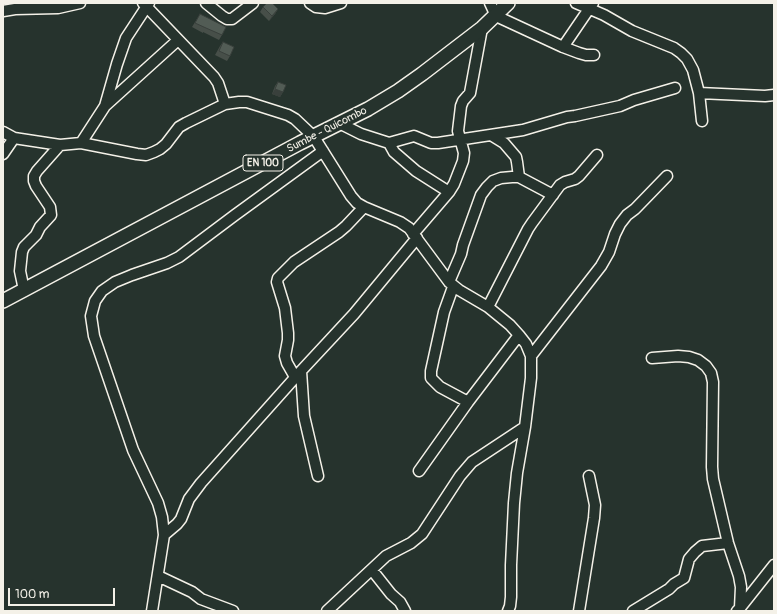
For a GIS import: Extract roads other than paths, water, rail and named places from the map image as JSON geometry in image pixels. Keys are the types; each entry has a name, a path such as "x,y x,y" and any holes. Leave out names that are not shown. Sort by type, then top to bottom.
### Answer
{"main road":[{"name":"Sumbe - Quicombo","path":"3,301 314,136 368,109 398,91 422,74 482,28 508,3"}],"street":[{"path":"3,11 15,9 58,8 80,3"},
{"path":"206,3 227,19 232,19 253,3"},
{"path":"310,3 316,7 325,8 341,3"},
{"path":"490,3 496,16 563,47 586,55 594,55"},
{"path":"576,3 591,6 604,16 620,25 674,48 681,53 687,59 693,70 699,93 702,121"},
{"path":"105,106 126,38 146,4 214,77 218,83 225,104"},
{"path":"563,47 591,6"},
{"path":"164,536 181,519 189,500 201,483 298,374 354,314 449,192 454,184 463,161 464,153 458,128 461,106 463,101 470,93 482,28"},
{"path":"81,144 105,106 178,40"},
{"path":"339,123 361,134 389,143 414,136 434,144 523,130 567,117 620,106 634,100 675,88"},
{"path":"699,93 765,96 774,95"},
{"path":"3,132 14,138 60,145 81,144 146,155 160,149 166,144 179,127 186,123 225,104 247,102 288,115 314,136 351,196 357,203 400,222 409,228 451,284 488,307 510,325 526,344 531,356 531,378 525,427 517,472 514,503 511,597 508,611"},
{"path":"492,135 504,143 516,157 519,177"},
{"path":"3,154 14,138"},
{"path":"389,143 394,152 416,171 449,192"},
{"path":"24,290 20,271 22,252 24,247 36,235 40,227 51,215 50,207 36,186 34,176 44,162 60,145"},
{"path":"152,611 164,536 162,517 158,503 133,450 94,336 91,316 95,301 102,291 115,282 132,274 167,263 180,257 323,151"},
{"path":"488,307 528,229 562,183 579,176 597,155"},
{"path":"531,356 601,266 609,252 620,224 627,215 667,176"},
{"path":"468,402 440,387 431,378 431,371 451,284 481,195 487,187 501,178 519,177 553,195"},
{"path":"318,476 304,416 298,374 287,363 285,356 288,333 285,308 277,282 278,278 294,262 343,229 364,207"},
{"path":"419,471 468,402 519,335"},
{"path":"652,358 678,356 688,357 698,360 706,366 711,373 713,382 713,479 728,543 739,576 741,587 738,609"},
{"path":"327,611 386,556 411,543 422,534 460,476 472,462 525,427"},
{"path":"579,611 595,505 589,476"},
{"path":"633,611 684,578 689,559 702,546 728,543"},
{"path":"738,609 774,565"},
{"path":"372,570 391,594 400,602 405,611"},
{"path":"158,576 192,592 201,599 233,611"}]}
